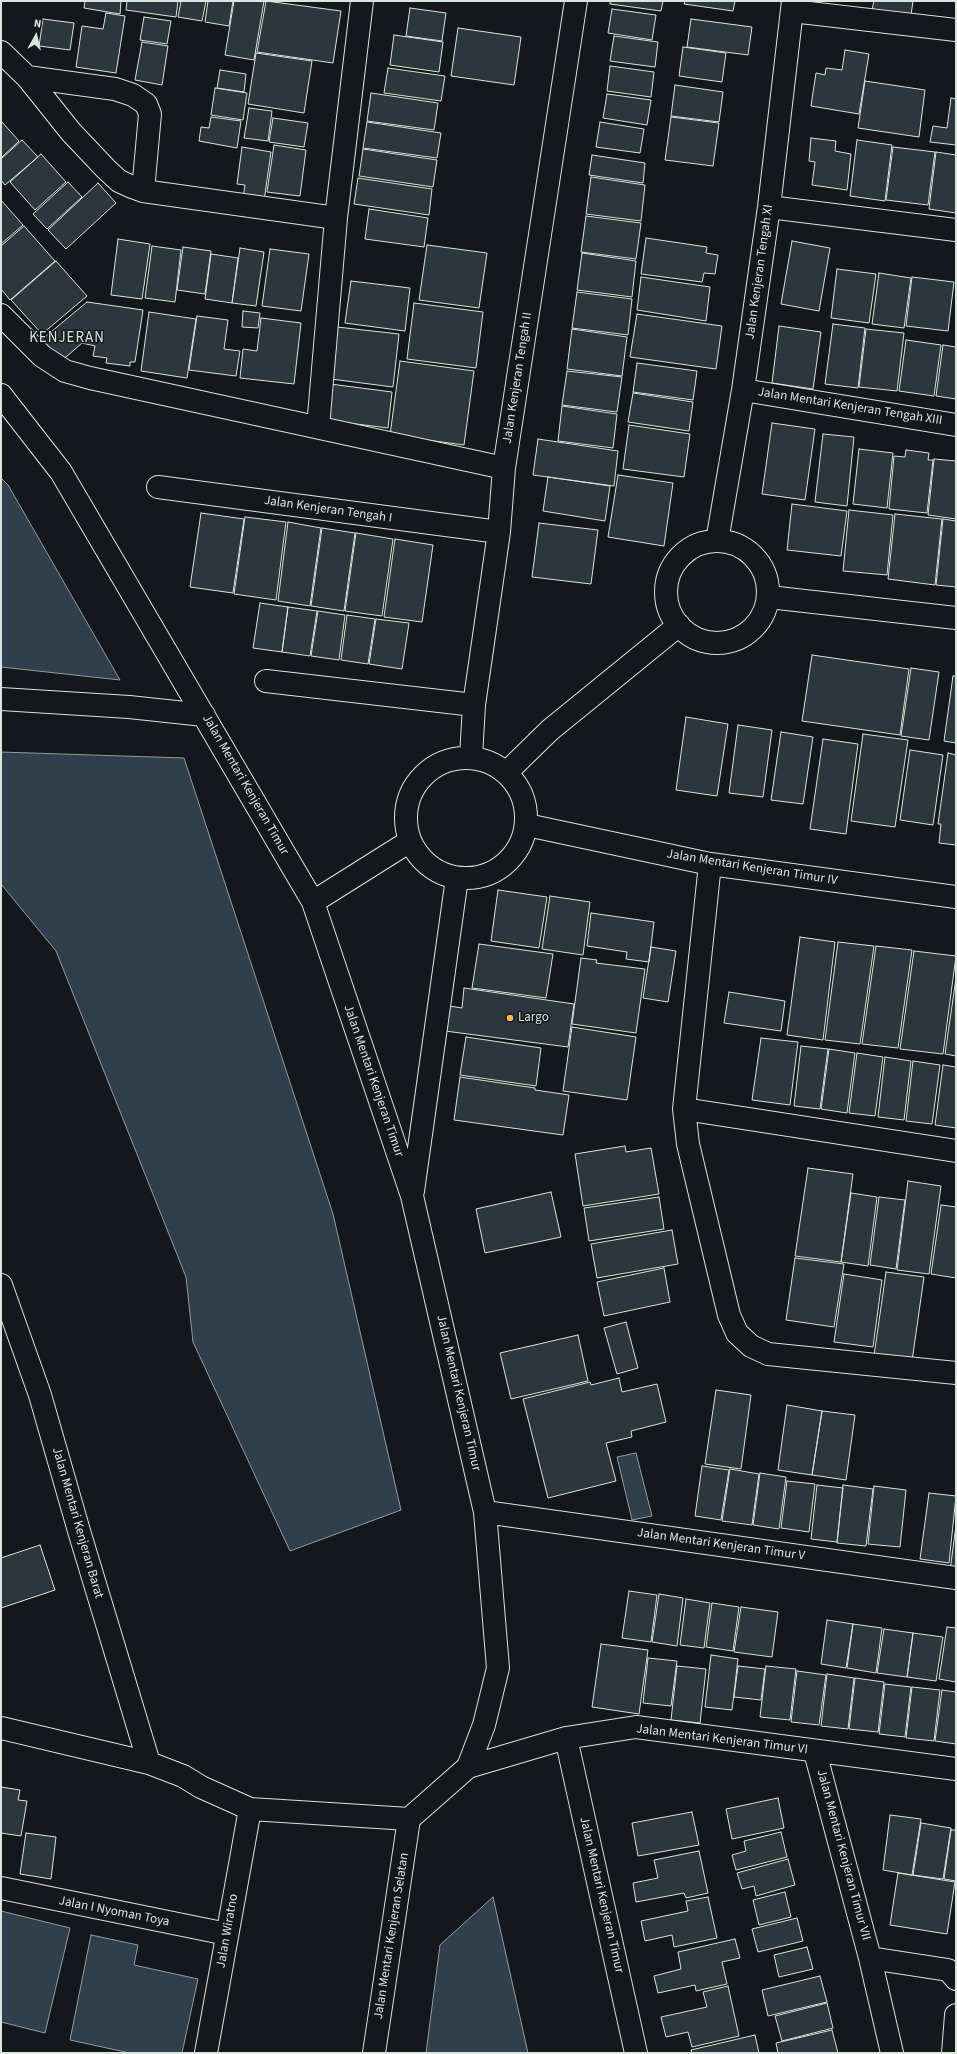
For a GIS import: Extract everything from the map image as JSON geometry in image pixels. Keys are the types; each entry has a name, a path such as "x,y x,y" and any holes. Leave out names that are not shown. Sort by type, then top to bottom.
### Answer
{"street":[{"path":"318,427 336,218 362,1"},
{"name":"Jalan Kenjeran Tengah II","path":"471,757 474,705 498,532 504,468 576,1"},
{"path":"793,6 956,30"},
{"name":"Jalan Kenjeran Tengah XI","path":"717,541 743,390 769,208 793,6"},
{"path":"1,52 27,77 71,132 106,169 120,181 143,191 336,218"},
{"path":"27,77 114,89 133,95 146,104 150,114 143,191"},
{"path":"769,208 956,230"},
{"path":"1,315 42,356 65,371 90,378 504,468"},
{"name":"Jalan Mentari Kenjeran Tengah XIII","path":"743,390 956,425"},
{"name":"Jalan Mentari Kenjeran Timur","path":"1,395 61,472 313,902 412,1196 485,1512 498,1668 484,1726 468,1767 409,1819"},
{"name":"Jalan Kenjeran Tengah I","path":"158,487 498,532"},
{"path":"717,541 734,544 749,552 761,564 767,580 769,597 764,614 755,627 741,638 725,643 708,642 697,638 678,625 670,612 666,595 668,579 675,564 686,552 701,544 717,541"},
{"path":"769,597 956,618"},
{"path":"507,772 550,730 678,625"},
{"path":"266,681 474,705"},
{"path":"1,699 129,707 204,715"},
{"path":"471,757 490,762 507,772 519,787 526,806 527,825 522,843 510,860 495,871 476,878 456,878 437,871 421,858 410,841 405,820 408,800 417,781 432,767 450,758 471,757"},
{"name":"Jalan Mentari Kenjeran Timur IV","path":"527,825 710,864 956,896"},
{"path":"313,902 410,841"},
{"path":"710,864 684,1109 688,1144 725,1300 729,1315 737,1333 751,1346 768,1354 956,1373"},
{"path":"412,1196 456,878"},
{"path":"684,1109 956,1151"},
{"name":"Jalan Mentari Kenjeran Barat","path":"1,1285 40,1395 79,1531 149,1763"},
{"name":"Jalan Mentari Kenjeran Timur V","path":"485,1512 956,1578"},
{"name":"Jalan Mentari Kenjeran Timur VI","path":"468,1767 566,1738 636,1727 815,1752 956,1769"},
{"path":"1,1728 149,1763 183,1776 201,1787 250,1809 409,1819"},
{"name":"Jalan Mentari Kenjeran Timur","path":"566,1738 636,2053"},
{"name":"Jalan Mentari Kenjeran Timur VII","path":"815,1752 870,1958 892,2053"},
{"name":"Jalan Wiratno","path":"206,2053 250,1809"},
{"name":"Jalan Mentari Kenjeran Selatan","path":"374,2053 409,1819"},
{"name":"Jalan I Nyoman Toya","path":"1,1888 227,1934"},
{"name":"Jalan Mentari Kenjeran Timur VII","path":"870,1958 948,1970 956,1979"},
{"path":"952,2053 956,2015"}],"water":[{"path":"1,478 8,485 120,680 1,667"},
{"path":"1,752 184,758 333,1214 401,1510 290,1551 193,1342 186,1277 56,951 1,884"},
{"path":"636,1453 652,1516 632,1520 617,1457"},
{"path":"493,1897 528,2053 426,2053 440,1945"},
{"path":"1,1911 70,1928 45,2033 1,2022"},
{"path":"91,1935 138,1945 134,1965 198,1979 182,2053 130,2053 70,2040"}],"building":[{"path":"85,1 121,1 120,14 84,8"},
{"path":"127,1 178,1 176,17 126,10"},
{"path":"181,1 206,1 202,21 178,17"},
{"path":"208,1 233,1 229,26 205,22"},
{"path":"234,1 264,1 254,60 225,55"},
{"path":"266,1 341,11 333,63 257,52"},
{"path":"610,1 663,1 661,11 610,4"},
{"path":"685,1 735,1 733,11 684,4"},
{"path":"874,1 913,1 911,15 872,10"},
{"path":"410,8 446,13 442,41 406,36"},
{"path":"612,9 656,15 652,40 608,33"},
{"path":"106,13 125,16 116,73 76,67 82,26 103,29"},
{"path":"144,17 171,21 167,44 140,40"},
{"path":"43,19 74,23 70,50 39,46"},
{"path":"691,19 752,27 748,55 687,47"},
{"path":"458,28 521,37 514,85 451,76"},
{"path":"394,35 443,42 439,72 390,65"},
{"path":"614,36 658,42 655,67 610,61"},
{"path":"142,42 168,46 162,85 135,80"},
{"path":"683,47 726,53 722,82 679,76"},
{"path":"845,50 869,54 859,114 811,106 816,73 825,75 826,68 842,70"},
{"path":"256,53 312,61 304,113 248,104"},
{"path":"610,66 654,72 651,97 607,91"},
{"path":"388,68 445,76 441,101 384,93"},
{"path":"220,70 246,74 244,92 217,88"},
{"path":"865,81 925,90 919,137 858,128"},
{"path":"675,85 723,92 719,122 671,116"},
{"path":"215,88 247,93 243,120 211,115"},
{"path":"371,93 438,103 434,130 367,121"},
{"path":"607,94 651,100 647,125 603,118"},
{"path":"951,98 956,99 956,145 930,142 933,126 947,128"},
{"path":"249,108 272,111 268,141 244,138"},
{"path":"211,117 241,121 237,148 199,141 201,127 209,128"},
{"path":"671,117 719,123 713,166 665,160"},
{"path":"273,118 308,123 304,147 269,142"},
{"path":"1,121 19,141 1,158"},
{"path":"367,122 441,133 437,158 363,148"},
{"path":"600,122 644,129 640,153 596,147"},
{"path":"811,138 836,141 835,151 851,154 847,190 812,185 815,162 809,161"},
{"path":"22,140 38,157 5,185 1,180 1,159"},
{"path":"857,140 892,145 885,201 850,196"},
{"path":"274,145 306,150 300,196 267,192"},
{"path":"242,147 271,152 264,201 243,198 245,185 237,184"},
{"path":"893,147 935,152 928,205 886,200"},
{"path":"363,149 437,160 433,187 359,176"},
{"path":"936,152 956,155 956,213 929,209"},
{"path":"41,154 66,182 35,210 10,182"},
{"path":"592,155 645,163 643,183 589,175"},
{"path":"591,177 645,185 641,221 586,214"},
{"path":"358,178 432,189 429,215 354,204"},
{"path":"68,182 82,197 47,229 33,214"},
{"path":"98,183 116,203 66,249 48,230"},
{"path":"1,200 23,225 1,244"},
{"path":"369,209 428,218 424,247 365,239"},
{"path":"586,216 641,223 636,259 581,252"},
{"path":"24,226 55,261 10,300 1,289 1,246"},
{"path":"646,238 707,247 706,253 718,255 715,274 704,273 702,282 641,274"},
{"path":"118,239 150,244 142,299 111,295"},
{"path":"792,241 830,248 819,311 781,304"},
{"path":"427,245 487,253 479,308 419,300"},
{"path":"152,246 181,250 175,302 145,298"},
{"path":"183,247 211,251 205,294 177,290"},
{"path":"240,248 264,252 256,306 232,303"},
{"path":"270,249 309,254 301,311 262,306"},
{"path":"582,253 636,261 632,297 577,290"},
{"path":"211,254 238,258 232,303 205,299"},
{"path":"56,261 87,296 42,334 11,300"},
{"path":"837,269 876,274 869,323 831,318"},
{"path":"879,273 911,278 904,328 872,324"},
{"path":"641,277 710,287 706,321 637,310"},
{"path":"912,277 954,282 948,331 906,326"},
{"path":"351,281 410,288 405,331 345,323"},
{"path":"577,292 632,299 628,335 572,328"},
{"path":"87,302 143,310 135,362 130,362 130,366 106,363 107,358 93,356 95,346 82,343 58,364 39,342"},
{"path":"414,303 483,312 476,368 407,359"},
{"path":"243,311 260,313 258,328 242,327"},
{"path":"149,312 196,319 187,378 141,371"},
{"path":"637,314 722,326 716,369 630,357"},
{"path":"197,316 228,320 224,349 240,351 236,376 189,370"},
{"path":"261,318 301,323 294,384 240,378 243,349 257,351"},
{"path":"833,324 865,328 858,388 825,384"},
{"path":"779,326 821,332 813,389 772,383"},
{"path":"337,327 399,334 393,387 331,379"},
{"path":"572,329 627,337 622,376 567,369"},
{"path":"866,329 904,333 897,391 859,387"},
{"path":"906,340 941,345 934,396 899,391"},
{"path":"943,345 956,347 956,399 936,396"},
{"path":"400,361 474,371 464,445 390,435"},
{"path":"637,363 697,371 693,400 633,392"},
{"path":"567,371 622,377 617,412 562,405"},
{"path":"330,384 392,392 388,428 325,420"},
{"path":"633,393 693,402 689,431 628,422"},
{"path":"562,406 617,414 613,448 558,441"},
{"path":"772,423 815,429 805,500 762,494"},
{"path":"629,425 690,434 684,477 623,469"},
{"path":"823,434 854,437 847,506 815,502"},
{"path":"538,439 618,451 614,486 533,475"},
{"path":"859,449 893,453 887,508 853,504"},
{"path":"906,450 929,453 928,460 933,460 927,513 889,509 894,456 905,457"},
{"path":"934,459 956,461 956,519 928,515"},
{"path":"618,475 673,483 664,546 608,537"},
{"path":"548,477 610,486 605,521 543,511"},
{"path":"792,504 847,511 841,556 787,550"},
{"path":"849,510 893,515 887,575 843,571"},
{"path":"201,513 244,519 233,593 190,587"},
{"path":"895,514 942,519 935,585 888,579"},
{"path":"245,517 286,522 276,600 234,594"},
{"path":"943,519 956,521 956,587 936,585"},
{"path":"288,522 321,528 310,606 278,601"},
{"path":"539,523 598,530 591,584 532,577"},
{"path":"322,528 355,533 344,611 311,606"},
{"path":"356,533 393,539 382,616 345,611"},
{"path":"395,539 433,545 422,622 384,617"},
{"path":"260,603 288,607 282,652 253,648"},
{"path":"288,607 317,611 310,656 282,652"},
{"path":"318,611 345,615 339,660 311,656"},
{"path":"347,615 375,619 368,664 341,660"},
{"path":"376,619 409,623 402,669 369,664"},
{"path":"812,655 909,669 900,735 802,721"},
{"path":"911,668 939,672 929,740 901,736"},
{"path":"953,676 956,676 956,743 944,741"},
{"path":"686,717 728,724 717,796 676,790"},
{"path":"738,725 772,730 763,797 729,793"},
{"path":"781,732 813,737 803,804 771,800"},
{"path":"863,734 908,740 895,827 851,821"},
{"path":"823,739 858,744 846,834 810,829"},
{"path":"910,750 943,755 933,825 900,820"},
{"path":"948,753 956,755 956,845 939,843 941,824 938,824"},
{"path":"498,890 547,897 539,948 491,941"},
{"path":"550,896 590,902 583,955 542,949"},
{"path":"591,913 654,922 649,962 626,959 627,952 587,946"},
{"path":"800,937 835,942 823,1040 787,1035"},
{"path":"838,942 874,946 860,1044 825,1040"},
{"path":"479,944 553,954 546,998 472,988"},
{"path":"876,946 912,950 898,1048 862,1044"},
{"path":"651,947 676,951 668,1002 643,998"},
{"path":"914,951 956,956 943,1054 900,1049"},
{"path":"581,958 597,960 596,963 645,969 636,1033 572,1024"},
{"path":"956,978 956,1056 945,1054"},
{"path":"464,988 574,1004 568,1047 445,1031 449,1006 462,1008"},
{"path":"729,992 785,1001 781,1031 724,1023"},
{"path":"572,1027 636,1037 627,1100 563,1091"},
{"path":"466,1037 541,1048 536,1086 460,1075"},
{"path":"761,1038 798,1042 790,1105 752,1100"},
{"path":"801,1046 828,1049 820,1109 794,1106"},
{"path":"829,1049 855,1053 847,1113 821,1109"},
{"path":"857,1053 883,1057 875,1116 849,1113"},
{"path":"885,1057 911,1061 904,1120 878,1117"},
{"path":"913,1061 940,1065 932,1124 906,1121"},
{"path":"943,1065 956,1067 956,1128 935,1125"},
{"path":"460,1077 535,1088 535,1090 569,1095 563,1135 454,1120"},
{"path":"625,1146 626,1152 651,1148 659,1194 583,1206 575,1154"},
{"path":"808,1168 853,1174 841,1262 795,1256"},
{"path":"908,1181 941,1186 929,1274 897,1270"},
{"path":"551,1192 561,1237 485,1253 476,1209"},
{"path":"851,1193 877,1197 868,1266 841,1262"},
{"path":"659,1197 664,1229 589,1241 584,1208"},
{"path":"879,1197 905,1200 896,1269 870,1265"},
{"path":"941,1205 956,1207 956,1278 931,1274"},
{"path":"672,1230 678,1264 597,1278 591,1244"},
{"path":"795,1258 844,1264 834,1327 786,1320"},
{"path":"664,1268 670,1302 604,1316 597,1282"},
{"path":"886,1272 924,1277 911,1368 873,1363"},
{"path":"844,1274 882,1280 873,1347 834,1342"},
{"path":"626,1322 638,1368 617,1374 604,1328"},
{"path":"578,1335 588,1381 511,1399 500,1353"},
{"path":"619,1378 622,1392 657,1384 666,1422 631,1431 632,1437 606,1443 616,1481 548,1498 523,1399 590,1382 591,1385"},
{"path":"716,1390 751,1395 741,1469 705,1464"},
{"path":"787,1405 822,1411 812,1475 778,1470"},
{"path":"822,1411 855,1415 846,1480 812,1475"},
{"path":"702,1466 729,1470 721,1520 695,1516"},
{"path":"730,1469 759,1474 752,1525 722,1521"},
{"path":"760,1473 786,1477 779,1529 753,1525"},
{"path":"787,1481 815,1484 809,1532 781,1528"},
{"path":"817,1485 843,1488 837,1542 811,1539"},
{"path":"843,1485 873,1489 866,1546 837,1543"},
{"path":"874,1486 906,1490 900,1547 868,1544"},
{"path":"929,1493 956,1496 949,1563 920,1559"},
{"path":"956,1525 956,1571 950,1571"},
{"path":"40,1545 55,1590 1,1608 1,1558"},
{"path":"629,1591 657,1595 651,1642 622,1638"},
{"path":"659,1594 683,1598 677,1646 652,1642"},
{"path":"686,1599 710,1603 704,1648 680,1645"},
{"path":"712,1603 739,1607 733,1651 706,1647"},
{"path":"741,1607 778,1612 772,1657 734,1652"},
{"path":"827,1620 853,1624 846,1668 821,1664"},
{"path":"853,1624 882,1628 876,1673 847,1668"},
{"path":"947,1627 956,1628 956,1682 939,1679"},
{"path":"884,1629 913,1633 907,1677 877,1673"},
{"path":"913,1633 943,1637 936,1681 907,1677"},
{"path":"601,1644 648,1650 639,1714 592,1707"},
{"path":"711,1655 738,1659 732,1710 705,1707"},
{"path":"648,1658 677,1661 671,1706 643,1703"},
{"path":"677,1666 706,1669 700,1723 671,1720"},
{"path":"738,1666 765,1669 761,1700 734,1697"},
{"path":"766,1666 796,1669 790,1720 760,1717"},
{"path":"797,1671 826,1675 819,1725 791,1722"},
{"path":"827,1674 854,1678 848,1729 821,1726"},
{"path":"855,1678 884,1682 878,1732 849,1729"},
{"path":"885,1684 911,1687 905,1737 879,1734"},
{"path":"912,1687 940,1690 934,1741 906,1738"},
{"path":"942,1690 956,1692 956,1744 935,1741"},
{"path":"1,1787 20,1790 18,1800 27,1801 21,1836 1,1833"},
{"path":"778,1798 784,1828 732,1839 726,1809"},
{"path":"692,1812 699,1845 638,1856 632,1823"},
{"path":"890,1815 921,1819 912,1875 883,1870"},
{"path":"921,1823 951,1828 943,1879 913,1875"},
{"path":"951,1830 956,1830 956,1881 944,1879"},
{"path":"781,1832 787,1857 736,1870 732,1855 746,1851 744,1841"},
{"path":"26,1833 56,1837 51,1879 20,1874"},
{"path":"699,1851 708,1893 686,1898 684,1893 636,1902 633,1883 658,1878 654,1860"},
{"path":"788,1859 795,1885 756,1896 754,1886 742,1889 737,1873"},
{"path":"898,1873 955,1882 947,1934 890,1925"},
{"path":"785,1892 791,1917 759,1925 753,1900"},
{"path":"708,1897 717,1938 674,1947 672,1935 645,1941 641,1921 688,1911 686,1901"},
{"path":"797,1918 803,1941 758,1952 752,1929"},
{"path":"735,1939 740,1958 722,1962 727,1984 696,1991 695,1985 658,1993 654,1976 681,1969 678,1952"},
{"path":"807,1947 813,1969 779,1977 774,1955"},
{"path":"820,1976 827,2002 768,2016 762,1990"},
{"path":"728,1986 739,2036 692,2047 688,2032 666,2037 661,2017 707,2007 703,1992"},
{"path":"827,2003 833,2028 782,2041 775,2016"},
{"path":"832,2030 838,2053 778,2053 776,2043"},
{"path":"755,2035 759,2053 692,2053 691,2050"}],"place":[{"name":"Largo","path":"510,1018"}],"district":[{"name":"KENJERAN","path":"67,339"}]}
